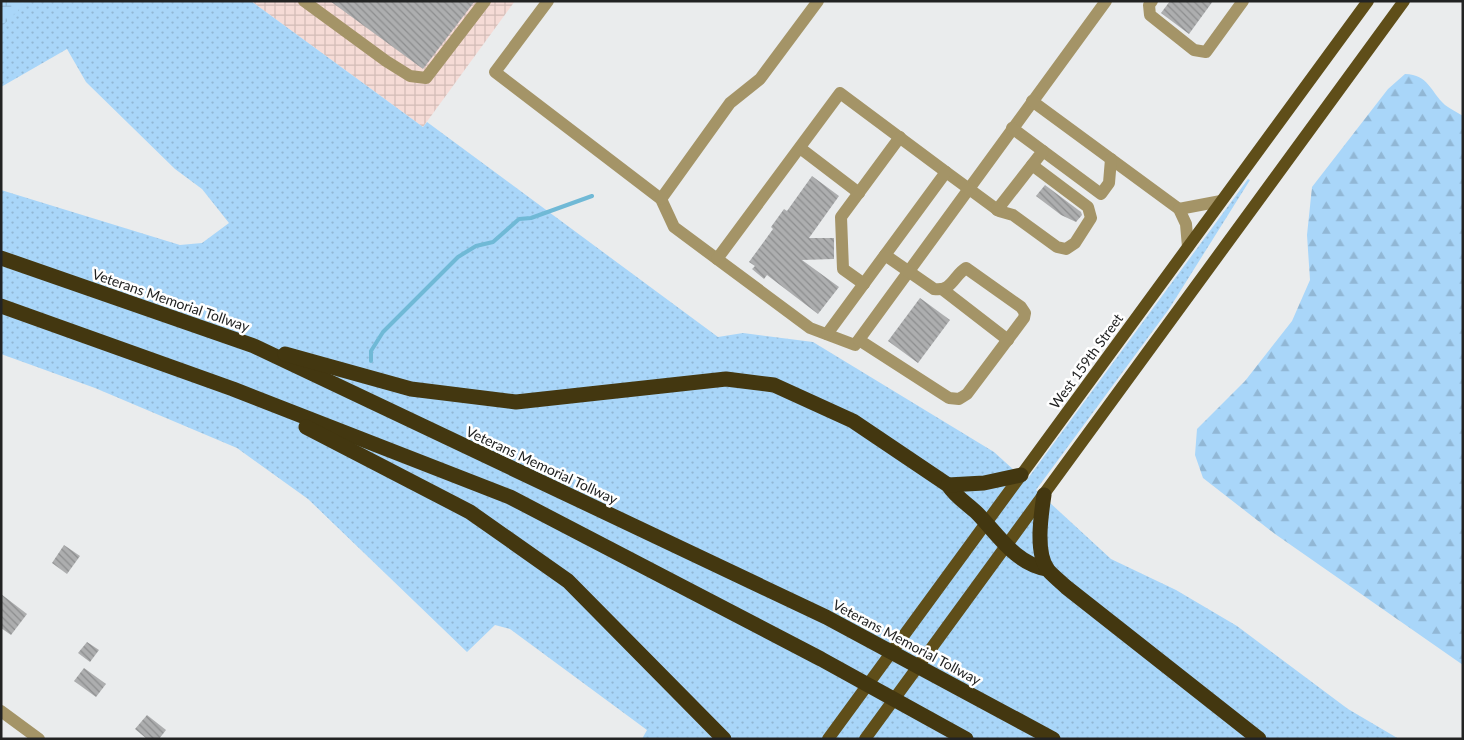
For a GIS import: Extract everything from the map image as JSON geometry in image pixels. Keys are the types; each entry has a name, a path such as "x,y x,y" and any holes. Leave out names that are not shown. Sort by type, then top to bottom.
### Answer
{"highway":[{"name":"Veterans Memorial Tollway","path":"1,258 272,355 826,617 1053,739"},
{"path":"1,306 233,389 510,497 821,659 966,739"},
{"path":"228,338 411,389 516,402 726,379 774,385 853,421 948,485 955,496 975,512 1006,547 1037,567 1047,569"},
{"path":"233,389 470,512 568,582 724,739"},
{"path":"948,485 984,483 1021,475"},
{"path":"1044,495 1040,530 1042,554 1047,569 1066,587 1259,739"}],"main road":[{"name":"West 159th Street","path":"830,735 1368,1"},
{"path":"865,739 1404,1"}],"street":[{"path":"304,1 386,61 410,76 426,78 485,1"},
{"path":"548,1 495,72 660,199 674,227 810,328 855,345 1106,1"},
{"path":"660,199 730,103 760,79 818,1"},
{"path":"1152,1 1149,4 1150,16 1194,50 1206,52 1243,1"},
{"path":"718,259 840,94 997,210 1013,215 1057,247 1066,249 1075,243 1092,218 1088,207 1032,165"},
{"path":"1032,101 1179,209 1186,224 1188,247"},
{"path":"1012,128 1101,194 1109,183 1111,159"},
{"path":"864,284 843,269 841,217 900,137"},
{"path":"800,148 859,193"},
{"path":"997,210 1043,151"},
{"path":"827,334 946,172"},
{"path":"1109,183 1133,176"},
{"path":"1179,209 1222,201"},
{"path":"859,340 949,398 959,399 967,394 1024,318 1025,314 1021,307 966,268 950,286 934,289 885,256"},
{"path":"942,289 1008,340"},
{"path":"1,711 39,739"}],"shaded area":[{"path":"251,1 515,1 423,127"}],"green space":[{"path":"1,1 251,1 423,127 427,122 718,337 743,333 813,342 994,452 1026,481 1248,179 1250,180 1169,309 1036,490 1111,559 1176,590 1237,626 1348,709 1399,739 642,739 647,730 510,629 495,625 467,652 308,499 237,448 95,388 1,354 1,190 180,245 202,243 229,223 202,189 175,169 86,82 67,49 1,87"},
{"path":"1,1 29,1 1,27"},
{"path":"1405,74 1419,77 1445,105 1463,116 1463,665 1275,534 1203,478 1195,455 1197,429 1245,381 1292,321 1310,280 1307,235 1312,187 1388,89"}],"building":[{"path":"330,1 475,1 423,69"},
{"path":"1170,1 1213,1 1189,34 1161,13"},
{"path":"812,176 839,196 809,238 834,238 834,259 802,260 839,287 818,314 767,275 764,279 752,269 755,266 749,262 773,229 771,227 784,209 787,211"},
{"path":"1045,185 1081,212 1082,215 1076,222 1061,215 1036,196"},
{"path":"920,298 950,320 918,363 888,341"},
{"path":"64,545 80,556 67,574 52,563"},
{"path":"1,594 27,614 11,635 1,628"},
{"path":"87,642 99,650 90,662 78,653"},
{"path":"84,668 106,684 96,697 74,681"},
{"path":"147,715 166,730 159,739 147,739 135,729"}],"waterway":[{"path":"371,361 371,351 383,332 458,257 476,246 493,242 519,219 531,218 592,196"}]}
